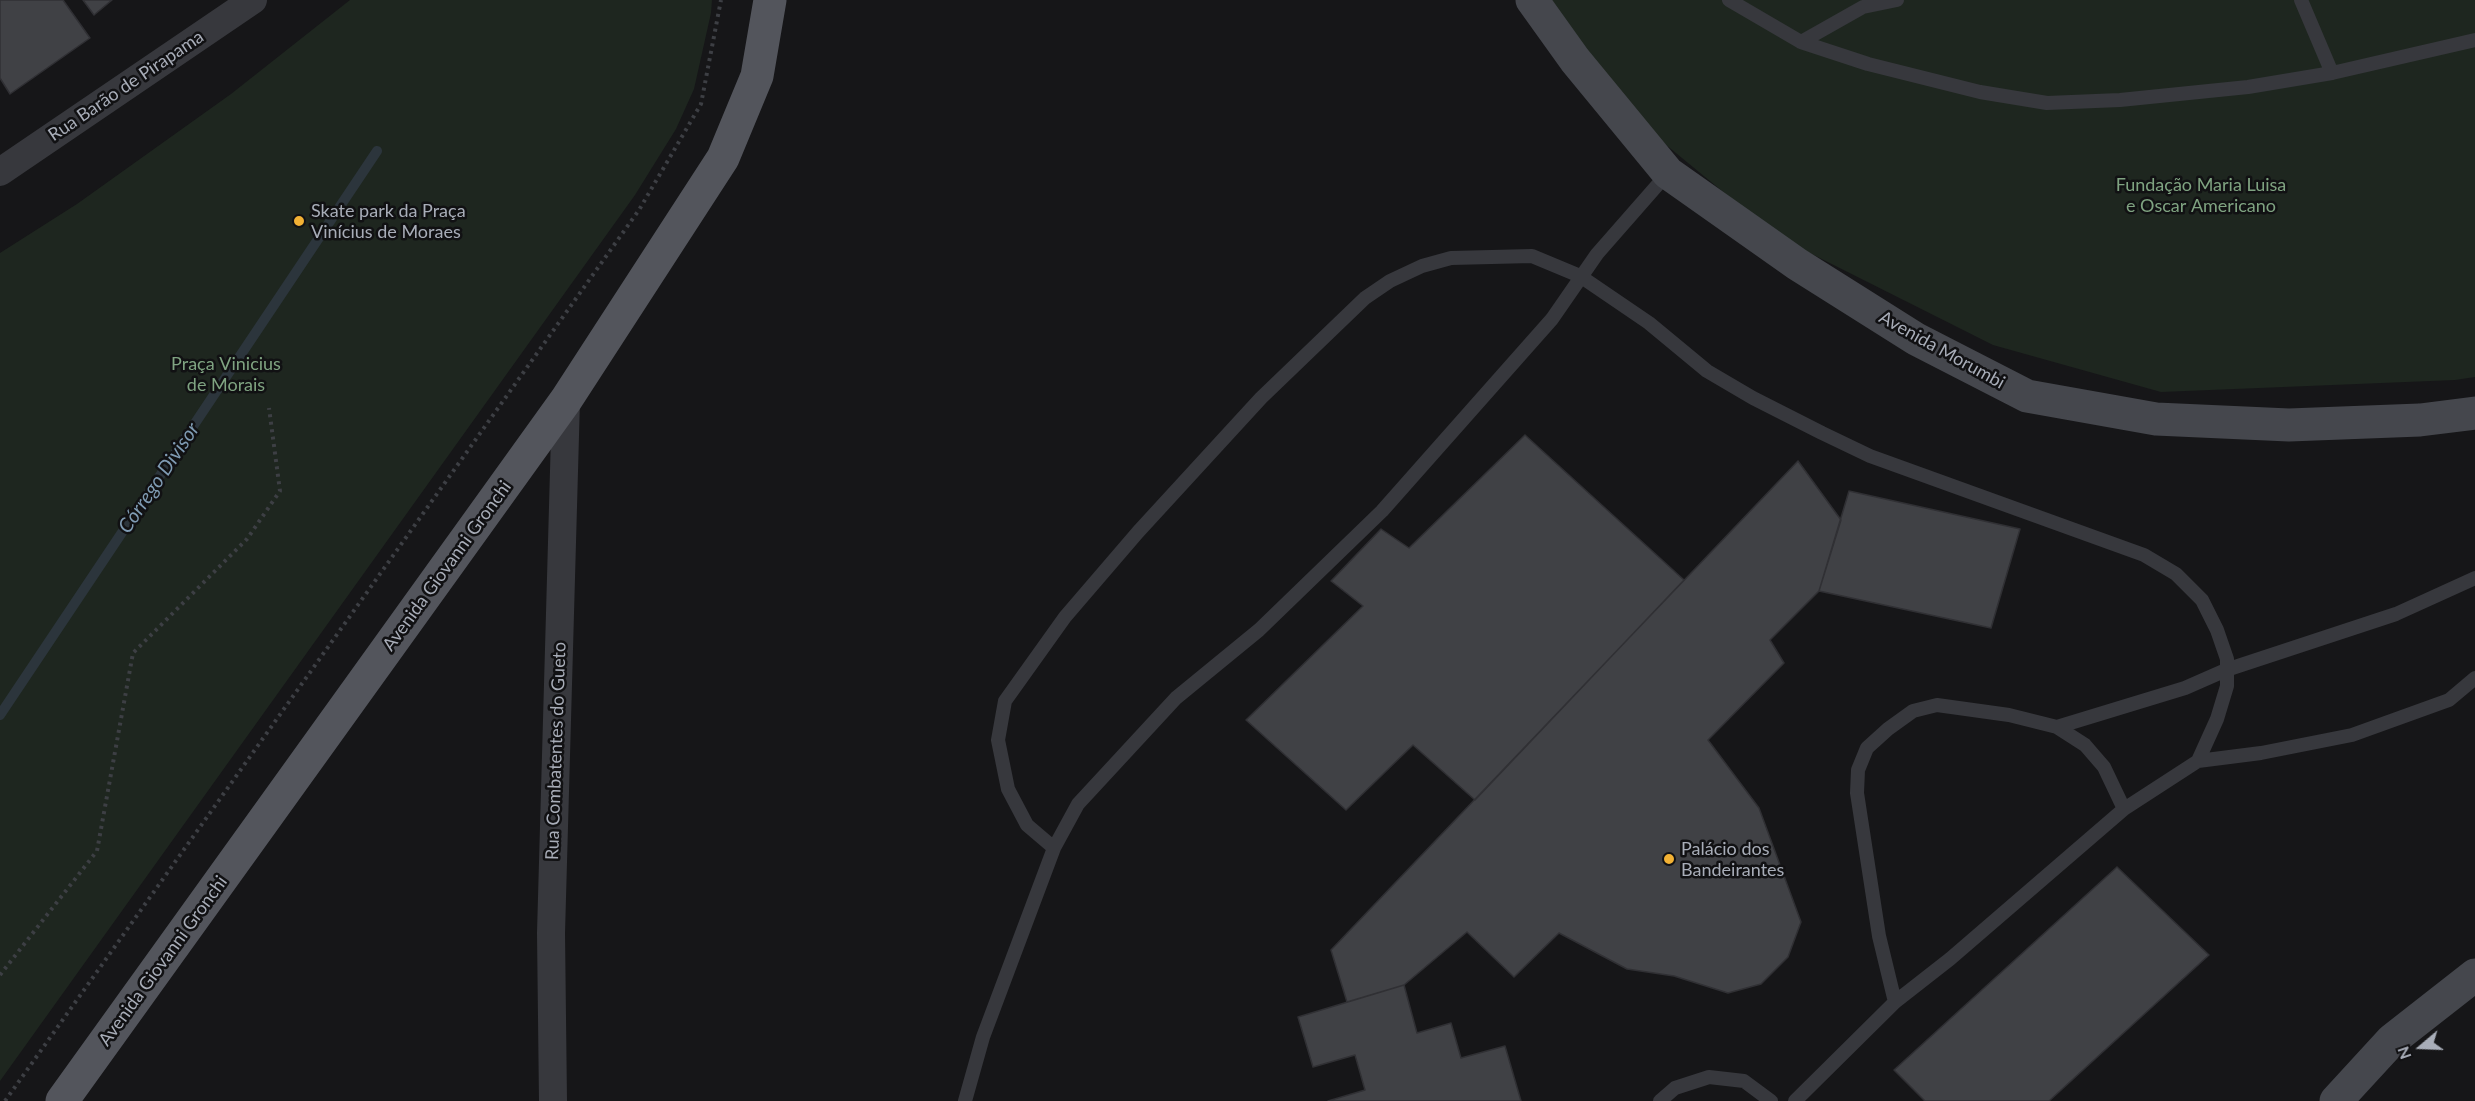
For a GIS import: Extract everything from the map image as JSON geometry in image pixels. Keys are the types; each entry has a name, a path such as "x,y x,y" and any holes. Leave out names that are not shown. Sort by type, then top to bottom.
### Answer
{"main road":[{"name":"Avenida Giovanni Gronchi","path":"62,1101 566,400 723,158 757,76 770,0"},
{"name":"Avenida Morumbi","path":"1532,0 1575,60 1668,173 1797,264 1916,339 2027,396 2156,419 2289,425 2420,420 2475,414"},
{"path":"2336,1101 2392,1040 2475,975"}],"street":[{"name":"Rua Barão de Pirapama","path":"0,172 253,0"},
{"name":"Rua Combatentes do Gueto","path":"553,1101 550,933 566,400"}],"lane":[{"path":"1729,0 1801,42 1868,64 1980,92 2047,103 2120,100 2248,87 2332,73 2475,40"},
{"path":"1801,42 1863,8 1897,0"},
{"path":"2301,0 2332,73"},
{"path":"966,1101 983,1037 1054,848 1078,804 1176,698 1259,630 1382,511 1552,319 1581,276 1668,173"},
{"path":"1054,848 1028,825 1008,789 998,740 1005,701 1065,617 1145,523 1261,398 1365,298 1390,281 1422,266 1451,258 1532,256 1581,276 1649,323 1707,371 1752,398 1822,433 1870,456 2144,555 2176,573 2202,600 2217,630 2227,659 2227,686 2217,719 2198,761"},
{"path":"2057,727 2186,688 2226,670 2396,614 2475,578"},
{"path":"1795,1101 1895,1002 2124,809 2198,761 2261,753 2352,735 2449,700 2475,678"},
{"path":"1895,1002 1879,936 1857,793 1858,770 1867,748 1888,729 1913,711 1937,705 2009,715 2057,727 2085,746 2104,767 2124,809"},
{"path":"1660,1101 1676,1088 1709,1077 1744,1081 1771,1101"}],"path":[{"path":"5,1101 639,210 701,104 721,0"},
{"path":"0,975 97,851 133,653 247,539 280,491 269,408"}],"green space":[{"name":"Praça Vinicius de Morais","path":"350,0 712,0 694,89 676,129 635,195 0,1081 0,253 77,204 231,94"},
{"name":"Fundação Maria Luisa e Oscar Americano","path":"1548,0 2475,0 2475,377 2455,380 2161,392 1993,345 1778,237 1620,107"}],"building":[{"path":"0,0 63,0 90,38 10,94 0,78"},
{"path":"83,0 112,0 94,15"},
{"path":"1525,435 1684,580 1475,800 1413,745 1346,810 1246,720 1363,606 1331,581 1381,529 1409,548"},
{"path":"1798,461 1841,520 1819,591 1770,640 1784,663 1708,740 1759,808 1801,922 1788,957 1761,984 1728,993 1674,976 1627,969 1559,933 1514,977 1467,932 1404,985 1347,1002 1331,950"},
{"path":"1849,491 2020,529 1991,628 1819,591"},
{"path":"2117,867 2209,955 2049,1101 1925,1101 1894,1070"},
{"path":"1404,985 1417,1033 1451,1023 1461,1058 1505,1046 1521,1101 1328,1101 1365,1090 1355,1055 1313,1067 1298,1017"}],"waterway":[{"name":"Córrego Divisor","path":"0,715 377,151"}],"place":[{"name":"Skate park da Praça Vinícius de Moraes","path":"299,221"},
{"name":"Palácio dos Bandeirantes","path":"1669,859"}]}
